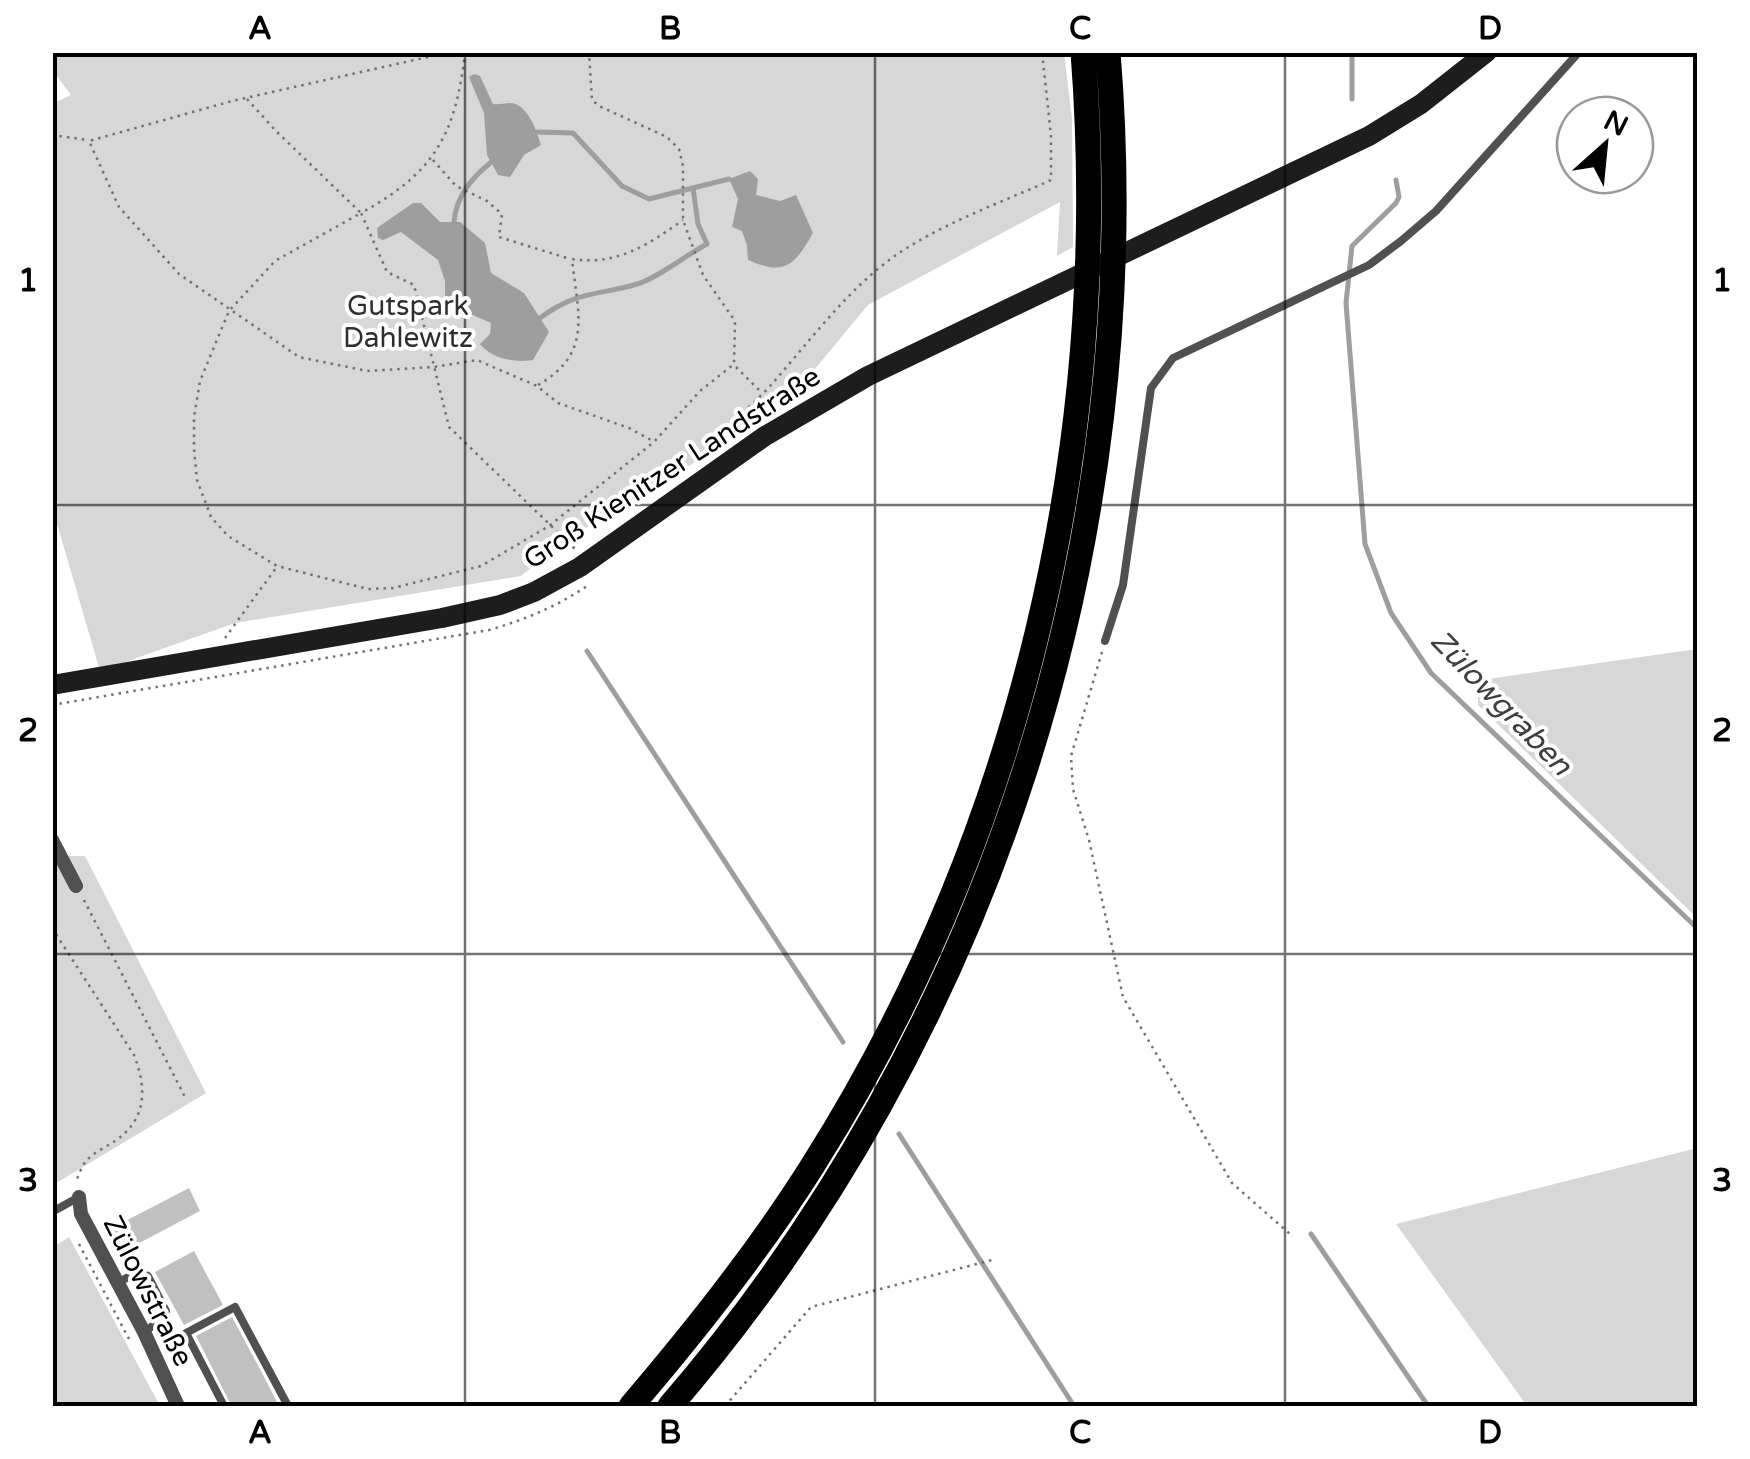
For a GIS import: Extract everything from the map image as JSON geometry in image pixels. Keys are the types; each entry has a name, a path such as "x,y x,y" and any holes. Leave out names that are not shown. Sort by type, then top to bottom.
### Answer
{"highway":[{"path":"631,1406 735,1279 851,1102 908,994 980,826 1019,702 1065,511 1080,390 1090,250 1083,52"},
{"path":"670,1406 720,1346 809,1224 900,1066 972,916 1041,726 1091,512 1106,392 1115,238 1114,126 1108,52"}],"main road":[{"name":"Groß Kienitzer Landstraße","path":"52,685 468,613 585,571 716,469 852,384 1368,136 1434,96 1486,52"}],"street":[{"path":"52,840 57,857 76,886"},
{"name":"Zülowstraße","path":"78,1197 80,1214 144,1332 178,1406"}],"lane":[{"path":"1105,641 1124,585 1151,388 1160,372 1173,358 1369,265 1436,211 1579,52"},
{"path":"52,1212 78,1197"},
{"path":"117,1283 143,1272 165,1305 162,1318 144,1332"},
{"path":"224,1406 186,1333 235,1307 288,1406"}],"path":[{"path":"52,135 89,140 247,98 450,52"},
{"path":"465,52 450,125 432,159 399,192 275,260 230,311 200,381 194,417 197,480 211,516 228,536 277,566 368,590 393,588 481,566 549,526 654,442 700,391 734,364"},
{"path":"589,52 592,100 667,137 679,149 684,220 690,240 703,275 735,320 734,364 763,394"},
{"path":"716,469 709,452 725,428 763,394 866,282 896,255 946,225 1051,180 1051,136 1042,52"},
{"path":"52,705 489,630 526,620 561,604 585,571 568,539 549,526 450,428 414,285 387,272 361,213 247,98"},
{"path":"89,140 119,207 179,274 299,357 366,371 477,360 537,386 558,403 628,428 654,442"},
{"path":"432,159 456,186 487,201 502,214 499,237 572,259 612,260 657,239 684,220"},
{"path":"537,386 561,372 577,345 572,259"},
{"path":"211,658 277,566"},
{"path":"1105,641 1071,756 1073,789 1089,840 1123,997 1232,1183 1290,1234"},
{"path":"76,886 186,1099"},
{"path":"52,928 134,1055 143,1078 143,1104 136,1122 121,1138 87,1160 75,1183 78,1197"},
{"path":"725,1406 811,1308 992,1260"}],"green space":[{"name":"Gutspark Dahlewitz","path":"52,53 1064,53 1072,119 1073,247 1057,256 1060,202 868,305 781,410 568,539 521,576 235,623 100,671 53,510 52,104 71,95 53,71"},
{"path":"1698,649 1697,918 1478,705 1477,673 1488,679"},
{"path":"85,856 206,1093 53,1185 53,859"},
{"path":"1697,1148 1697,1406 1527,1406 1396,1224"},
{"path":"69,1237 160,1406 53,1406 53,1247"}],"shaded area":[{"path":"480,76 493,104 510,103 521,108 539,139 541,145 524,155 510,177 498,175 487,155 484,113 469,77"},
{"path":"750,171 758,179 756,195 780,201 796,195 813,233 787,265 771,267 748,260 742,231 732,227 738,199 729,179"},
{"path":"413,203 421,203 440,222 460,222 485,243 491,273 524,293 549,332 533,360 504,359 485,349 480,344 490,334 491,323 445,303 445,281 438,260 401,232 383,240 378,238 377,228"}],"building":[{"path":"189,1188 200,1211 124,1251 112,1228"},
{"path":"194,1251 223,1305 184,1325 155,1272"},
{"path":"232,1317 279,1406 231,1405 196,1336"}],"waterway":[{"name":"Zülowgraben","path":"1352,52 1352,99"},
{"path":"537,132 573,133 622,186 649,199 729,179"},
{"path":"454,222 466,188 490,163"},
{"name":"Zülowgraben","path":"1396,180 1396,203 1352,246 1346,303 1365,544 1391,613 1431,673 1698,929"},
{"path":"540,318 577,298 645,281 707,244 698,224 693,188"},
{"path":"587,651 843,1042"},
{"path":"899,1134 1074,1406"},
{"path":"1311,1234 1428,1406"}]}
